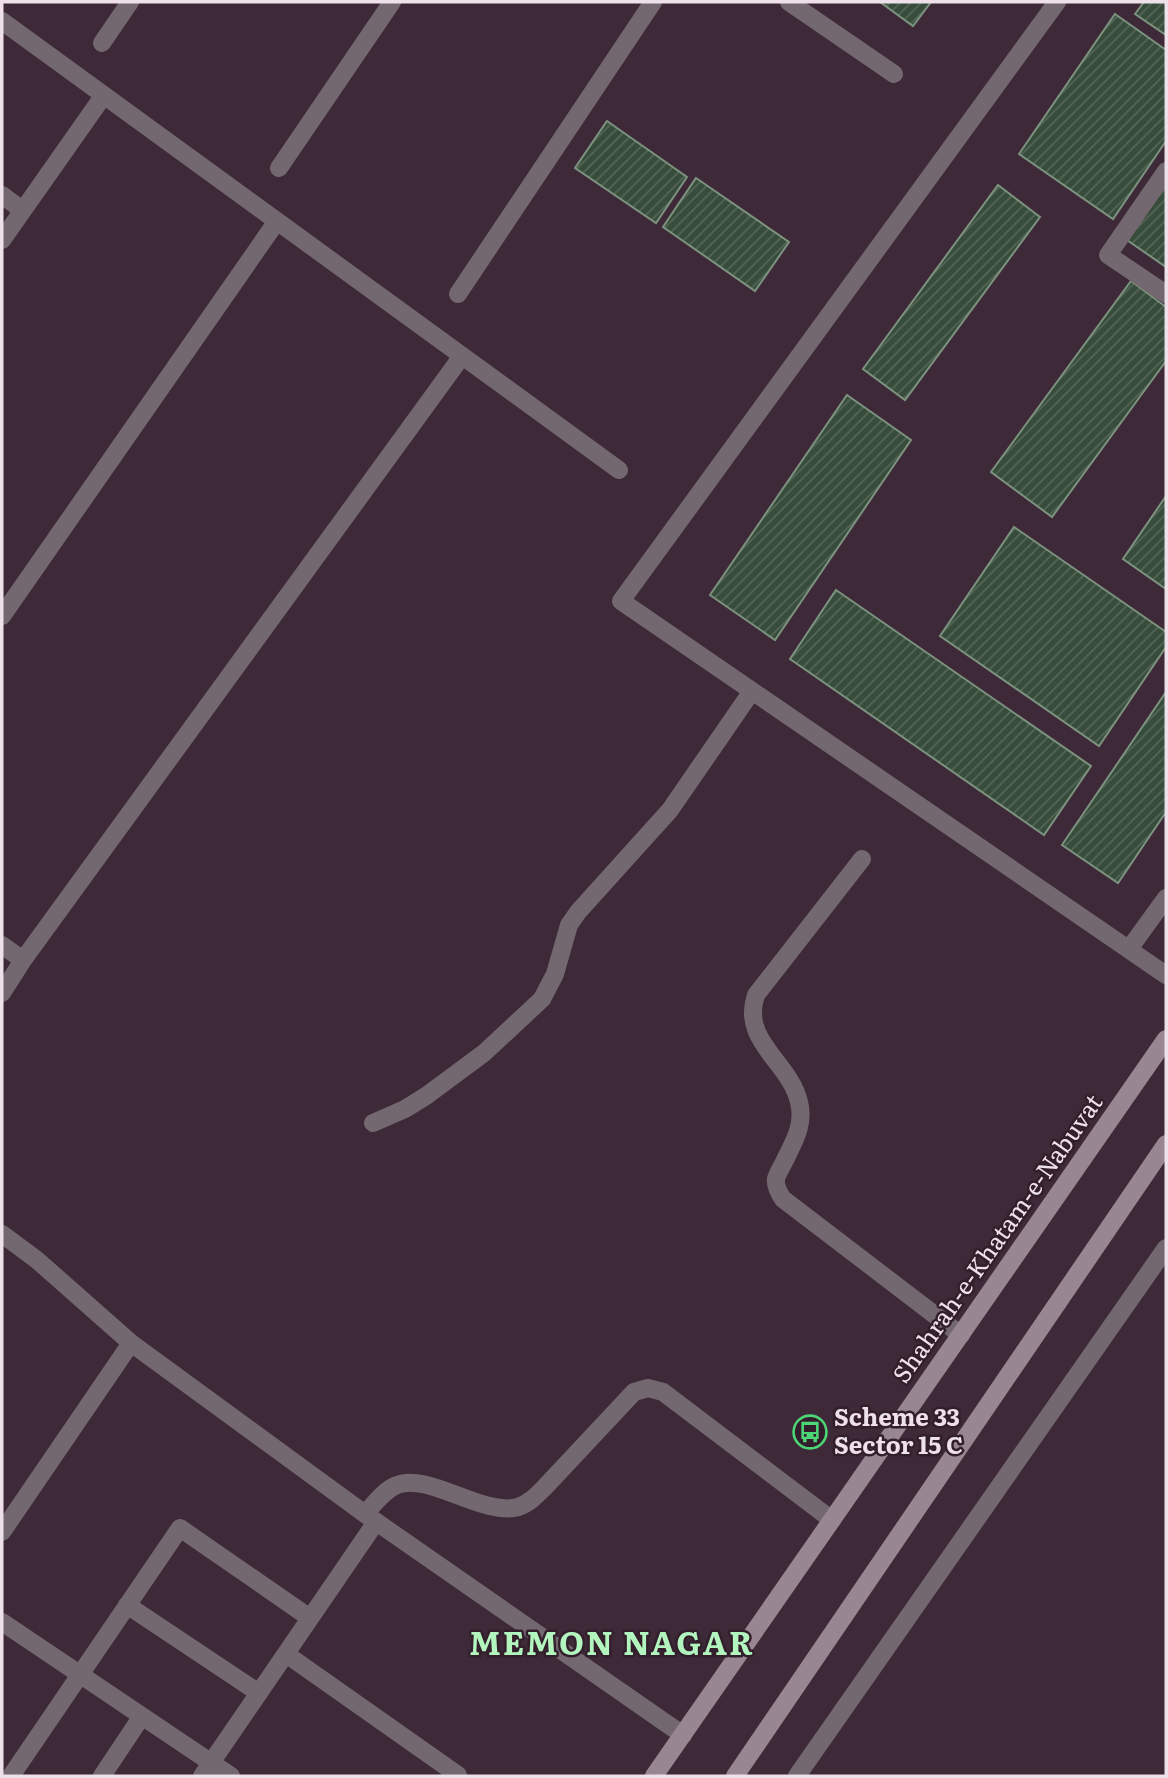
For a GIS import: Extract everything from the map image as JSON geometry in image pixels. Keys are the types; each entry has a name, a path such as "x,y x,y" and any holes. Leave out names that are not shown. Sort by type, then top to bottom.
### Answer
{"main road":[{"name":"Shahrah-e-Khatam-e-Nabuvat","path":"654,1776 1166,1039"},
{"path":"739,1775 1166,1144"}],"street":[{"path":"102,43 130,2"},
{"path":"279,168 392,2"},
{"path":"458,294 653,2"},
{"path":"789,2 894,74"},
{"path":"1057,2 621,601 1166,975"},
{"path":"2,21 619,470"},
{"path":"2,240 104,95"},
{"path":"1166,171 1108,255 1166,294"},
{"path":"2,195 22,210"},
{"path":"2,616 277,221"},
{"path":"2,993 23,960 462,356"},
{"path":"373,1123 426,1097 484,1053 542,999 555,974 569,925 670,810 752,691"},
{"path":"862,859 756,995 752,1007 758,1035 792,1084 799,1100 800,1129 776,1180 778,1190 783,1199 961,1335"},
{"path":"1129,949 1166,898"},
{"path":"2,945 23,960"},
{"path":"2,1234 37,1260 131,1343 371,1518 683,1735"},
{"path":"797,1776 1166,1248"},
{"path":"2,1532 131,1343"},
{"path":"207,1770 310,1618 387,1490 399,1484 416,1482 498,1508 516,1508 544,1488 634,1392 648,1388 663,1392 832,1520"},
{"path":"11,1776 180,1528 310,1618"},
{"path":"127,1605 259,1693"},
{"path":"2,1622 142,1716 207,1770 231,1776"},
{"path":"286,1654 457,1776"},
{"path":"102,1776 142,1716"}],"building":[{"path":"880,2 931,2 913,26"},
{"path":"1144,2 1166,2 1166,35 1135,14"},
{"path":"1115,14 1166,50 1166,141 1113,219 1019,154"},
{"path":"607,121 687,177 656,223 575,168"},
{"path":"1166,177 1166,267 1124,238"},
{"path":"696,178 789,242 755,291 663,227"},
{"path":"998,185 1040,217 905,400 863,369"},
{"path":"1131,281 1166,307 1166,361 1052,517 991,472"},
{"path":"847,395 911,440 775,640 710,595"},
{"path":"1166,496 1166,589 1123,559"},
{"path":"1014,527 1166,632 1166,647 1099,746 940,636"},
{"path":"836,590 1091,766 1044,835 790,659"},
{"path":"1166,692 1166,812 1118,883 1062,845"}],"place":[{"name":"Scheme 33 Sector 15 C","path":"810,1432"}],"district":[{"name":"MEMON NAGAR","path":"612,1644"}]}
